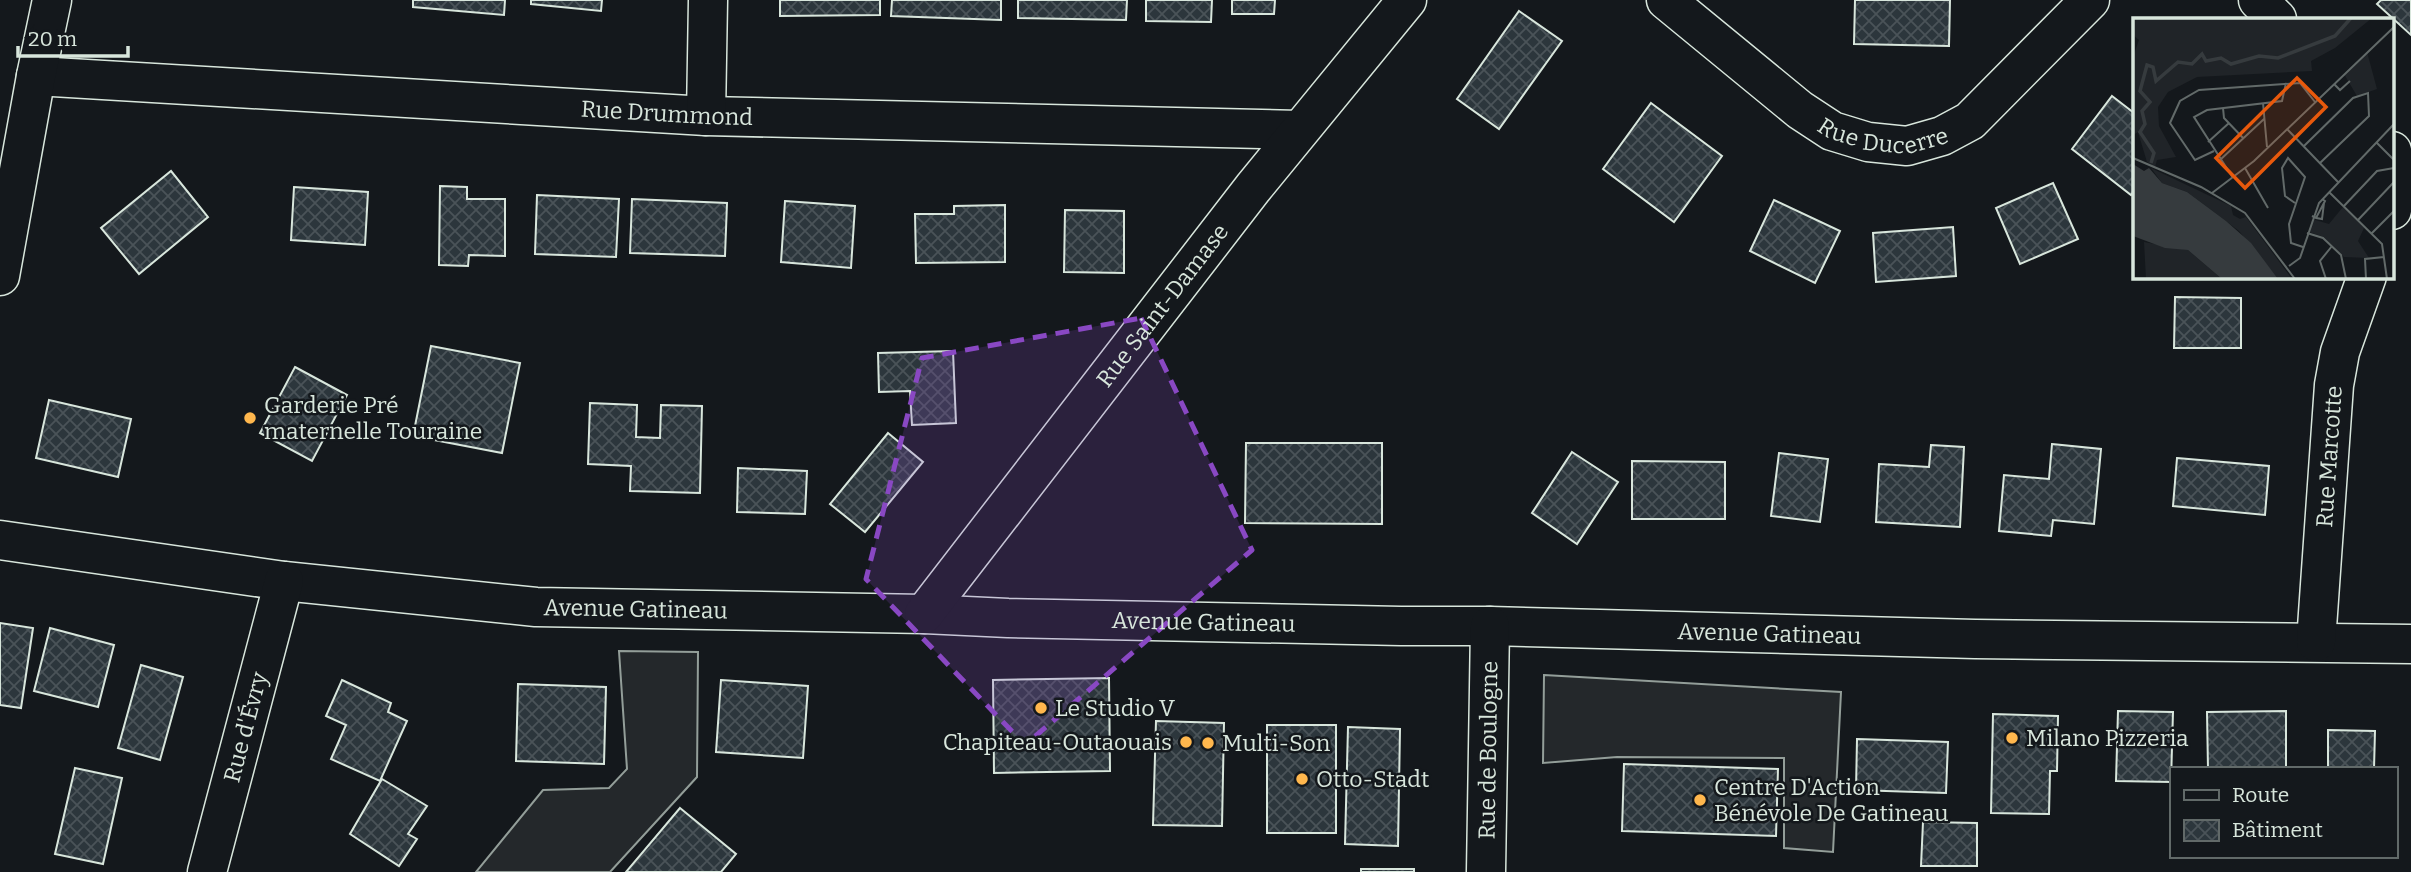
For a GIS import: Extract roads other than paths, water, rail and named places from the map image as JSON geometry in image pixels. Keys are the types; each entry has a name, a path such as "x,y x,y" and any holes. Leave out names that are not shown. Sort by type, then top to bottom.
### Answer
{"street":[{"path":"0,276 52,0"},
{"path":"706,116 708,0"},
{"name":"Rue Saint-Damase","path":"924,614 1299,130 1407,0"},
{"name":"Rue Ducerre","path":"1666,0 1800,110 1832,131 1868,142 1907,146 1942,136 1970,121 2090,0"},
{"path":"2258,0 2276,18"},
{"name":"Rue Drummond","path":"36,76 706,116 1299,130"},
{"path":"2394,159 2398,176 2394,199"},
{"name":"Rue Marcotte","path":"2316,642 2334,385 2340,352 2366,278"},
{"name":"Avenue Gatineau","path":"0,540 284,581 536,607 1490,626 1975,639 2411,643"},
{"name":"Rue d'Évry","path":"207,872 284,581"},
{"name":"Rue de Boulogne","path":"1486,872 1490,626"}],"place":[{"name":"Garderie Pré maternelle Touraine","path":"250,418"},
{"name":"Le Studio V","path":"1041,708"},
{"name":"Milano Pizzeria","path":"2012,738"},
{"name":"Chapiteau-Outaouais","path":"1186,742"},
{"name":"Multi-Son","path":"1208,743"},
{"name":"Otto-Stadt","path":"1302,779"},
{"name":"Centre D'Action Bénévole De Gatineau","path":"1700,800"}]}
